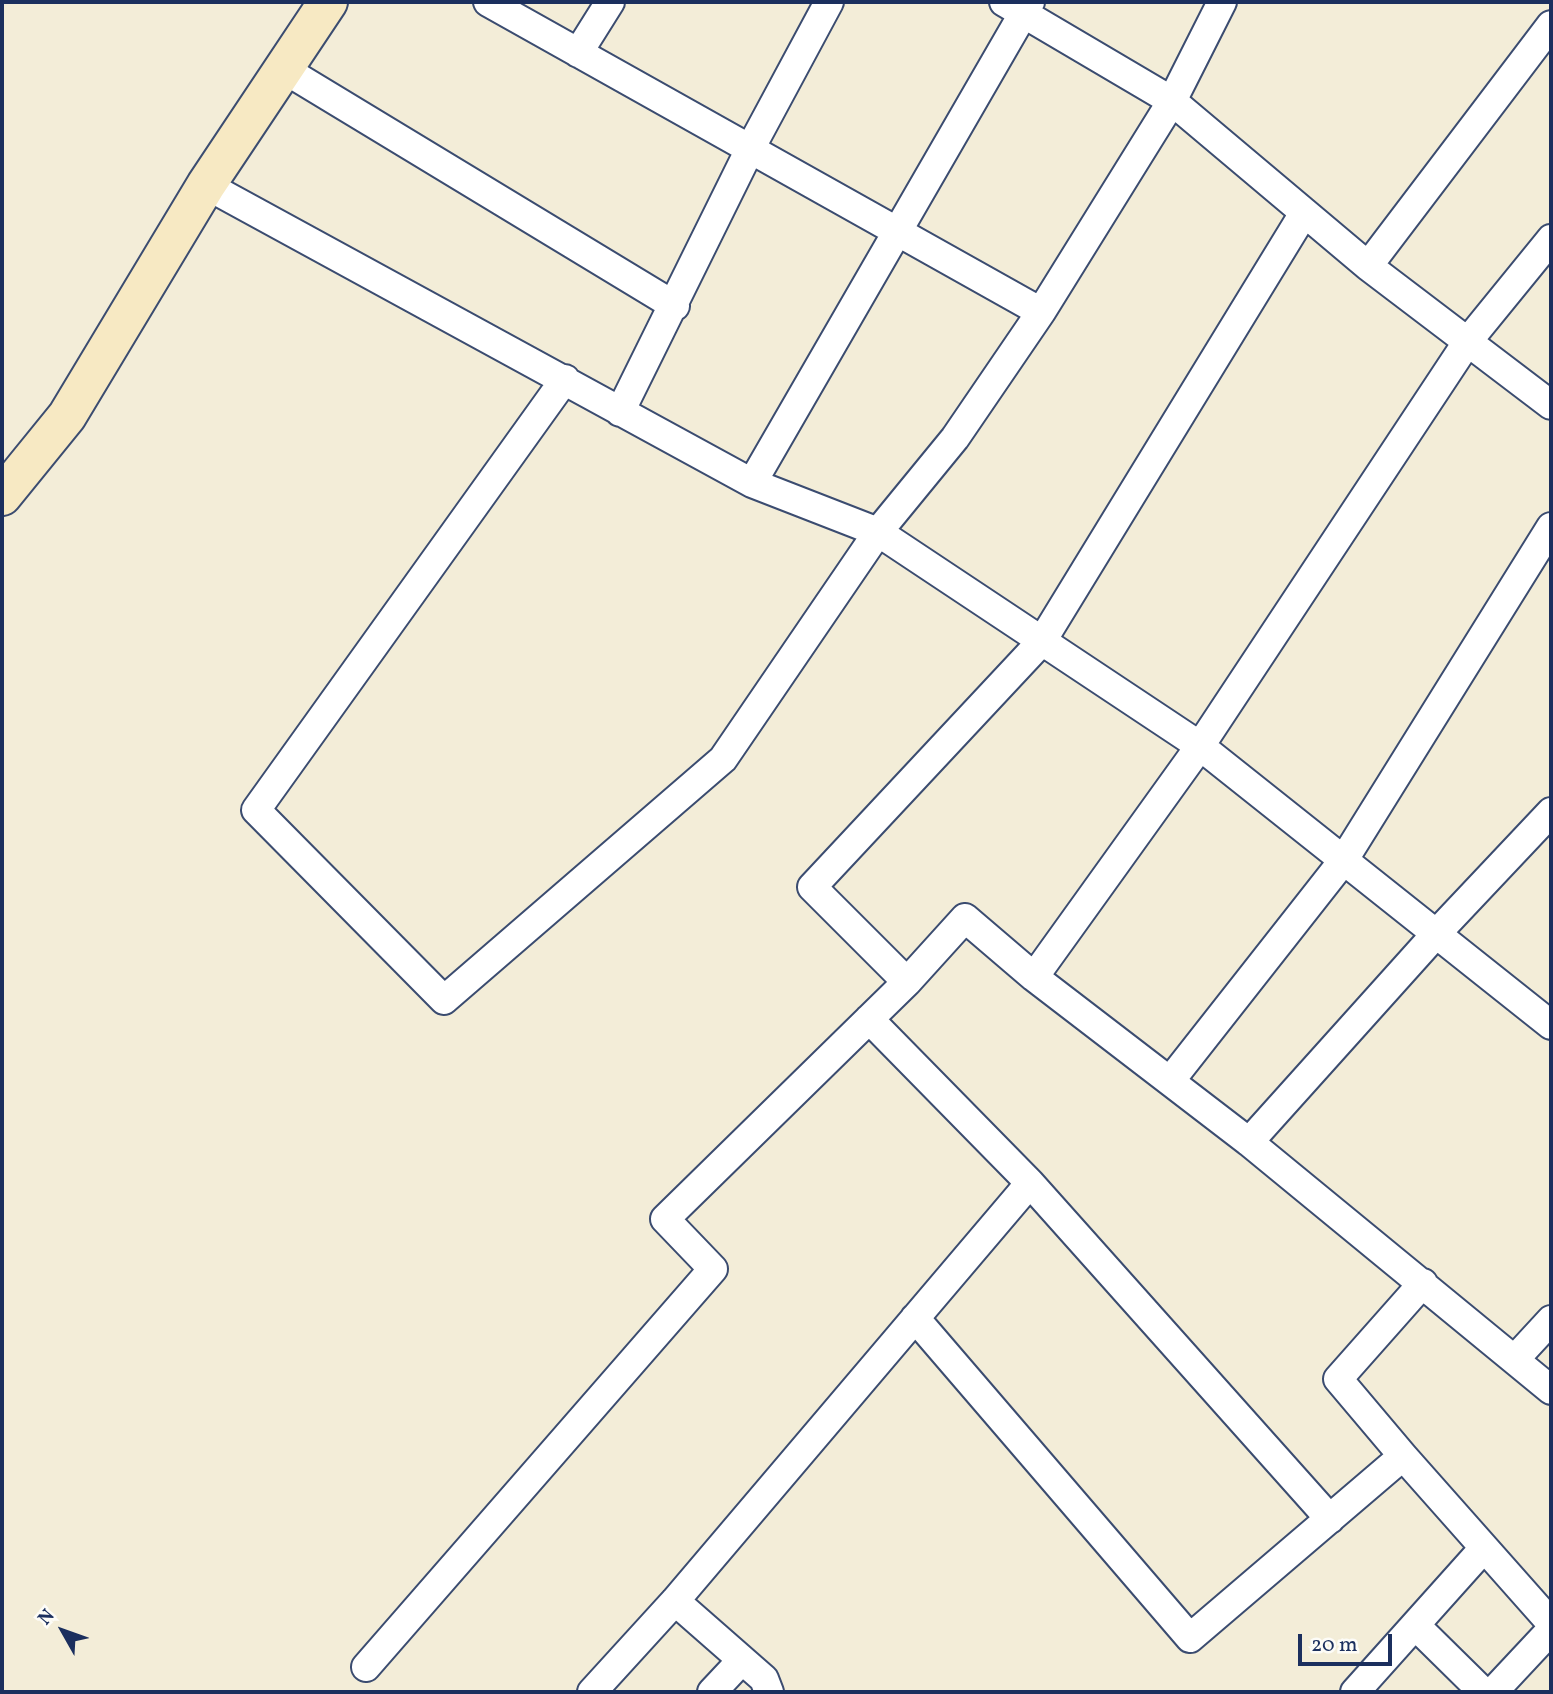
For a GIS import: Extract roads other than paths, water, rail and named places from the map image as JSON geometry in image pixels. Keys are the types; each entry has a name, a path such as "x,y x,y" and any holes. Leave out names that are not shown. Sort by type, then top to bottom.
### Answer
{"street":[{"path":"2,496 67,415 206,185 328,2"},
{"path":"488,2 1041,312"},
{"path":"578,52 610,2"},
{"path":"620,412 675,306 750,149 829,2"},
{"path":"565,379 256,810 444,1000 723,759 878,532 955,438 1041,312 1172,101 1222,2"},
{"path":"752,483 896,231 1019,6 1172,101 1368,266 1551,405"},
{"path":"1368,266 1551,25"},
{"path":"282,68 675,306"},
{"path":"206,185 752,483 878,532 1200,747 1551,1025"},
{"path":"907,982 812,887 1042,641 1304,214"},
{"path":"1034,977 1200,747 1468,341 1551,239"},
{"path":"1170,1081 1343,860 1551,527"},
{"path":"1249,1142 1435,935 1551,813"},
{"path":"366,1667 713,1269 665,1219 907,982 965,918 1034,977 1249,1142 1551,1390"},
{"path":"869,1019 1030,1183 1330,1519"},
{"path":"592,1692 675,1601 1030,1183"},
{"path":"1423,1283 1338,1379 1403,1457 1551,1623"},
{"path":"915,1318 1190,1638 1403,1457"},
{"path":"1515,1359 1551,1320"},
{"path":"1355,1692 1484,1548"},
{"path":"675,1601 764,1679 769,1692"},
{"path":"1416,1626 1483,1692"},
{"path":"1493,1692 1551,1630"},
{"path":"712,1692 742,1660"}]}
